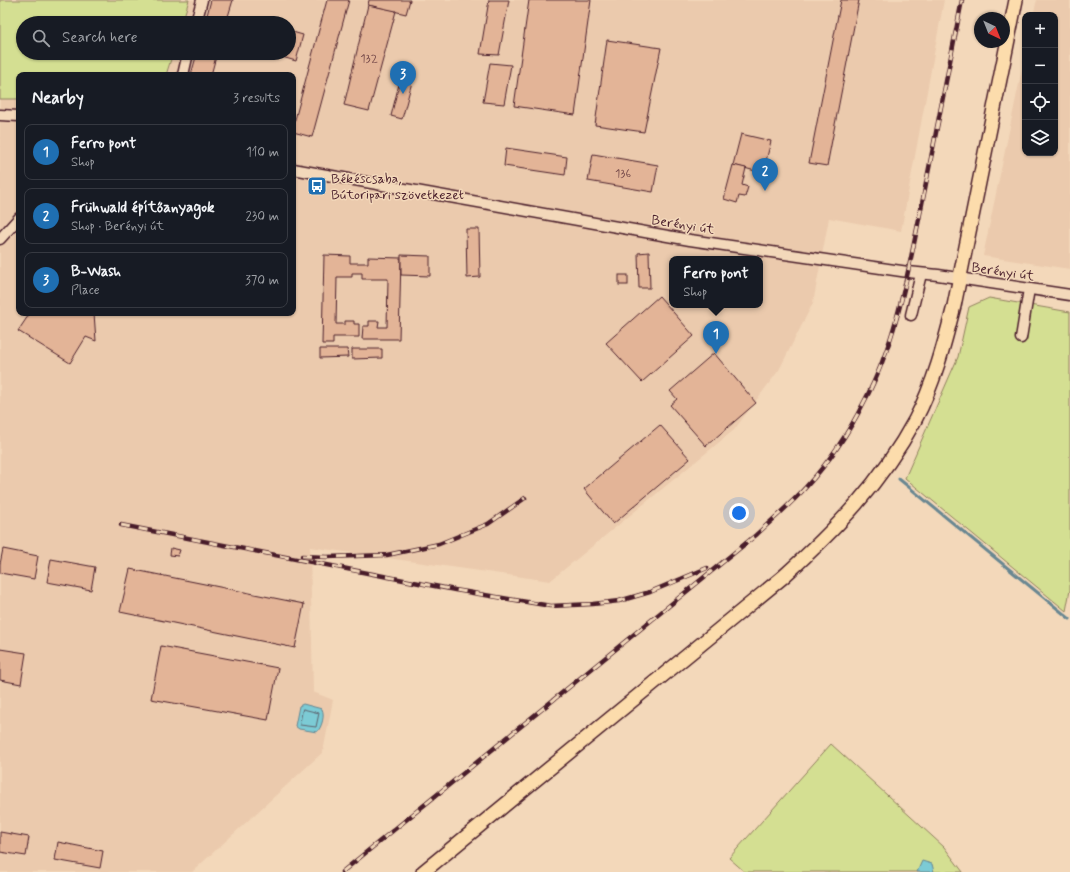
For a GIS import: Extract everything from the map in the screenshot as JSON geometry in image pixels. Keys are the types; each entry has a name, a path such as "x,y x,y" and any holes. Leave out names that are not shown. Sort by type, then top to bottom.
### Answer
{"main road":[{"path":"423,872 783,577 827,537 848,515 888,464 915,419 935,371 945,342 960,278 1016,0"}],"street":[{"path":"198,16 202,0"},
{"path":"184,72 186,60"},
{"path":"0,115 16,116"},
{"name":"Berényi út","path":"296,170 690,240 1070,295"},
{"path":"0,239 16,221"},
{"path":"911,314 921,274"},
{"path":"1021,338 1029,289"}],"shaded area":[{"path":"189,0 944,0 901,231 829,218 813,303 779,370 734,430 550,581 310,547 313,692 333,700 323,752 192,872 0,872 0,99 16,99 16,316 296,316 296,72 167,72 171,60 296,60 296,16 184,16"},
{"path":"1037,0 1070,0 1070,269 983,256 1022,69 1022,156 1058,156 1058,12 1034,12"}],"green space":[{"path":"0,0 189,0 184,16 16,16 16,60 171,60 167,72 16,72 16,99 0,99"},
{"path":"989,298 1070,312 1070,590 1066,611 905,478 958,357 969,307"},
{"path":"831,744 944,847 963,872 745,872 729,858"}],"water":[{"path":"303,704 322,709 322,721 317,732 299,729 295,726 299,706"},
{"path":"922,861 932,864 934,872 917,872"}],"building":[{"path":"211,0 233,0 228,16 207,16"},
{"path":"327,0 349,0 312,137 296,133 296,116"},
{"path":"369,0 410,0 406,14 368,5"},
{"path":"489,0 509,0 499,55 480,54"},
{"path":"529,0 591,0 575,115 514,106"},
{"path":"841,0 859,0 827,166 809,163"},
{"path":"368,5 396,11 369,111 344,105"},
{"path":"296,33 303,35 296,61 292,60 296,60"},
{"path":"607,40 661,48 644,132 595,125"},
{"path":"195,60 215,60 212,72 192,72"},
{"path":"490,63 511,65 504,104 483,102"},
{"path":"403,68 415,71 402,119 391,116"},
{"path":"741,134 771,141 763,173 733,165"},
{"path":"506,148 567,157 565,175 504,166"},
{"path":"593,154 658,165 653,192 588,181"},
{"path":"733,165 746,168 742,185 748,187 745,197 739,196 737,203 724,199"},
{"path":"466,229 479,229 480,277 467,278"},
{"path":"649,252 650,288 639,288 638,253"},
{"path":"324,255 350,256 350,263 368,263 368,257 401,258 399,339 362,339 363,326 369,326 369,321 379,321 378,327 387,327 388,279 362,279 362,273 352,273 352,277 337,277 336,324 345,324 345,321 354,321 354,324 359,324 359,337 333,337 333,344 322,344"},
{"path":"401,255 430,256 430,276 401,275"},
{"path":"619,275 628,275 628,285 619,285"},
{"path":"659,296 694,336 642,382 606,343"},
{"path":"28,316 94,316 96,341 86,337 70,363 18,331"},
{"path":"320,349 347,349 348,357 320,358"},
{"path":"352,349 382,349 382,358 352,359"},
{"path":"714,353 756,403 706,446 670,405 677,399 670,391"},
{"path":"660,425 690,459 613,524 584,489"},
{"path":"171,548 180,550 178,556 170,555"},
{"path":"3,549 38,556 34,579 0,573"},
{"path":"51,559 95,567 91,590 47,582"},
{"path":"130,569 304,604 295,648 120,612"},
{"path":"161,646 278,668 268,720 151,699"},
{"path":"0,649 26,653 21,684 0,680"},
{"path":"0,832 29,837 26,856 0,852"},
{"path":"58,842 103,851 100,868 55,860"}],"waterway":[{"path":"899,479 1070,619"}],"railway":[{"path":"342,872 756,535 800,493 831,457 852,424 875,380 899,310 915,238 962,0"},
{"path":"302,556 327,557 387,555 439,544 488,524 525,498"},
{"path":"121,525 455,590 551,606 619,601 650,592 707,568"}],"place":[{"name":"B-Wash","path":"403,94"},
{"name":"Békéscsaba, Bútoripari szövetkezet","path":"317,186"},
{"name":"Frühwald építőanyagok","path":"765,191"},
{"name":"Ferro pont","path":"716,354"}]}
